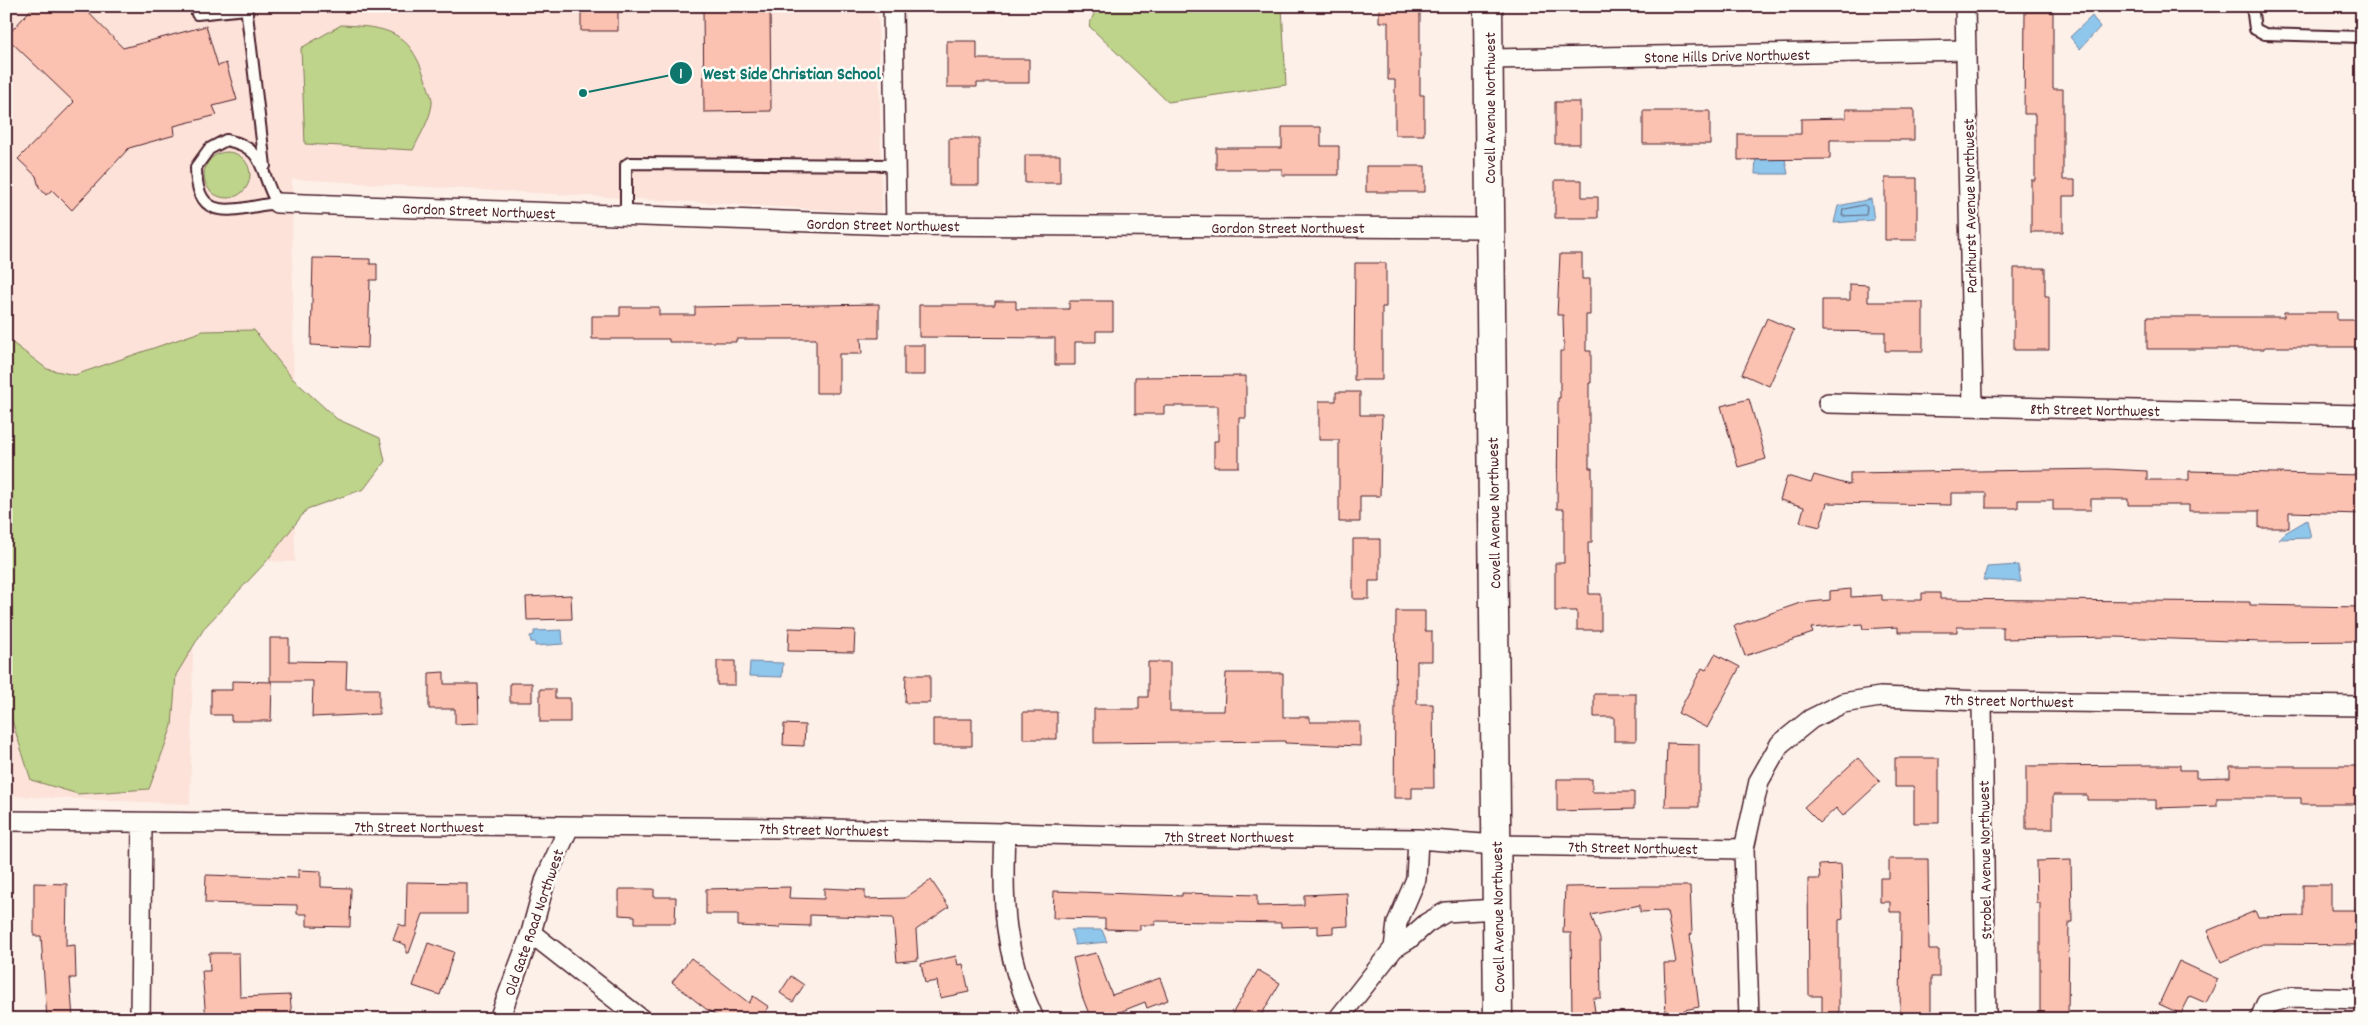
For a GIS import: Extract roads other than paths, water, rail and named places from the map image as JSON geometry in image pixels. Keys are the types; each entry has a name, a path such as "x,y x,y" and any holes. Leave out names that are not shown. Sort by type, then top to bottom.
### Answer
{"street":[{"path":"892,6 896,225"},
{"name":"Covell Avenue Northwest","path":"1488,6 1498,1019"},
{"name":"Parkhurst Avenue Northwest","path":"1965,6 1972,406"},
{"name":"Stone Hills Drive Northwest","path":"1489,59 1966,50"},
{"name":"Gordon Street Northwest","path":"277,203 896,225 1490,228"},
{"name":"8th Street Northwest","path":"1828,404 2362,415"},
{"name":"7th Street Northwest","path":"6,821 1418,838 1496,845 1744,848 1759,781 1780,744 1811,718 1842,703 1880,696 1982,700 2362,706"},
{"name":"Strobel Avenue Northwest","path":"1982,700 1986,1019"},
{"path":"140,1019 142,824"},
{"name":"Old Gate Road Northwest","path":"499,1019 531,933 546,878 569,827"},
{"path":"1005,832 1002,894 1008,945 1017,978 1034,1019"},
{"path":"1394,948 1396,923 1416,879 1418,838"},
{"path":"1744,848 1748,1019"},
{"path":"1338,1019 1394,948 1427,923 1446,912 1497,909"},
{"path":"531,933 641,1019"},
{"path":"2260,1019 2266,1004 2291,997 2362,1000"}],"lane":[{"path":"196,6 197,14 246,7 269,191 277,203 227,212 217,210 206,202 199,190 196,167 209,149 226,140 240,142 254,152 266,172"},
{"path":"2252,6 2255,29 2266,34 2362,37"},
{"path":"626,216 626,165 629,163 895,165"}],"water":[{"path":"2092,16 2100,27 2080,49 2070,37"},
{"path":"1784,154 1788,174 1755,174 1756,155"},
{"path":"1871,199 1874,220 1834,223 1838,206"},
{"path":"2307,520 2311,538 2279,539 2285,533"},
{"path":"2018,565 2021,582 1983,580 1987,567"},
{"path":"562,630 563,644 535,646 535,642 531,642 530,636 534,635 534,631"},
{"path":"750,662 783,663 782,677 749,676"},
{"path":"1071,930 1102,930 1107,942 1075,945"}],"place":[{"name":"West Side Christian School","path":"583,93"}]}
